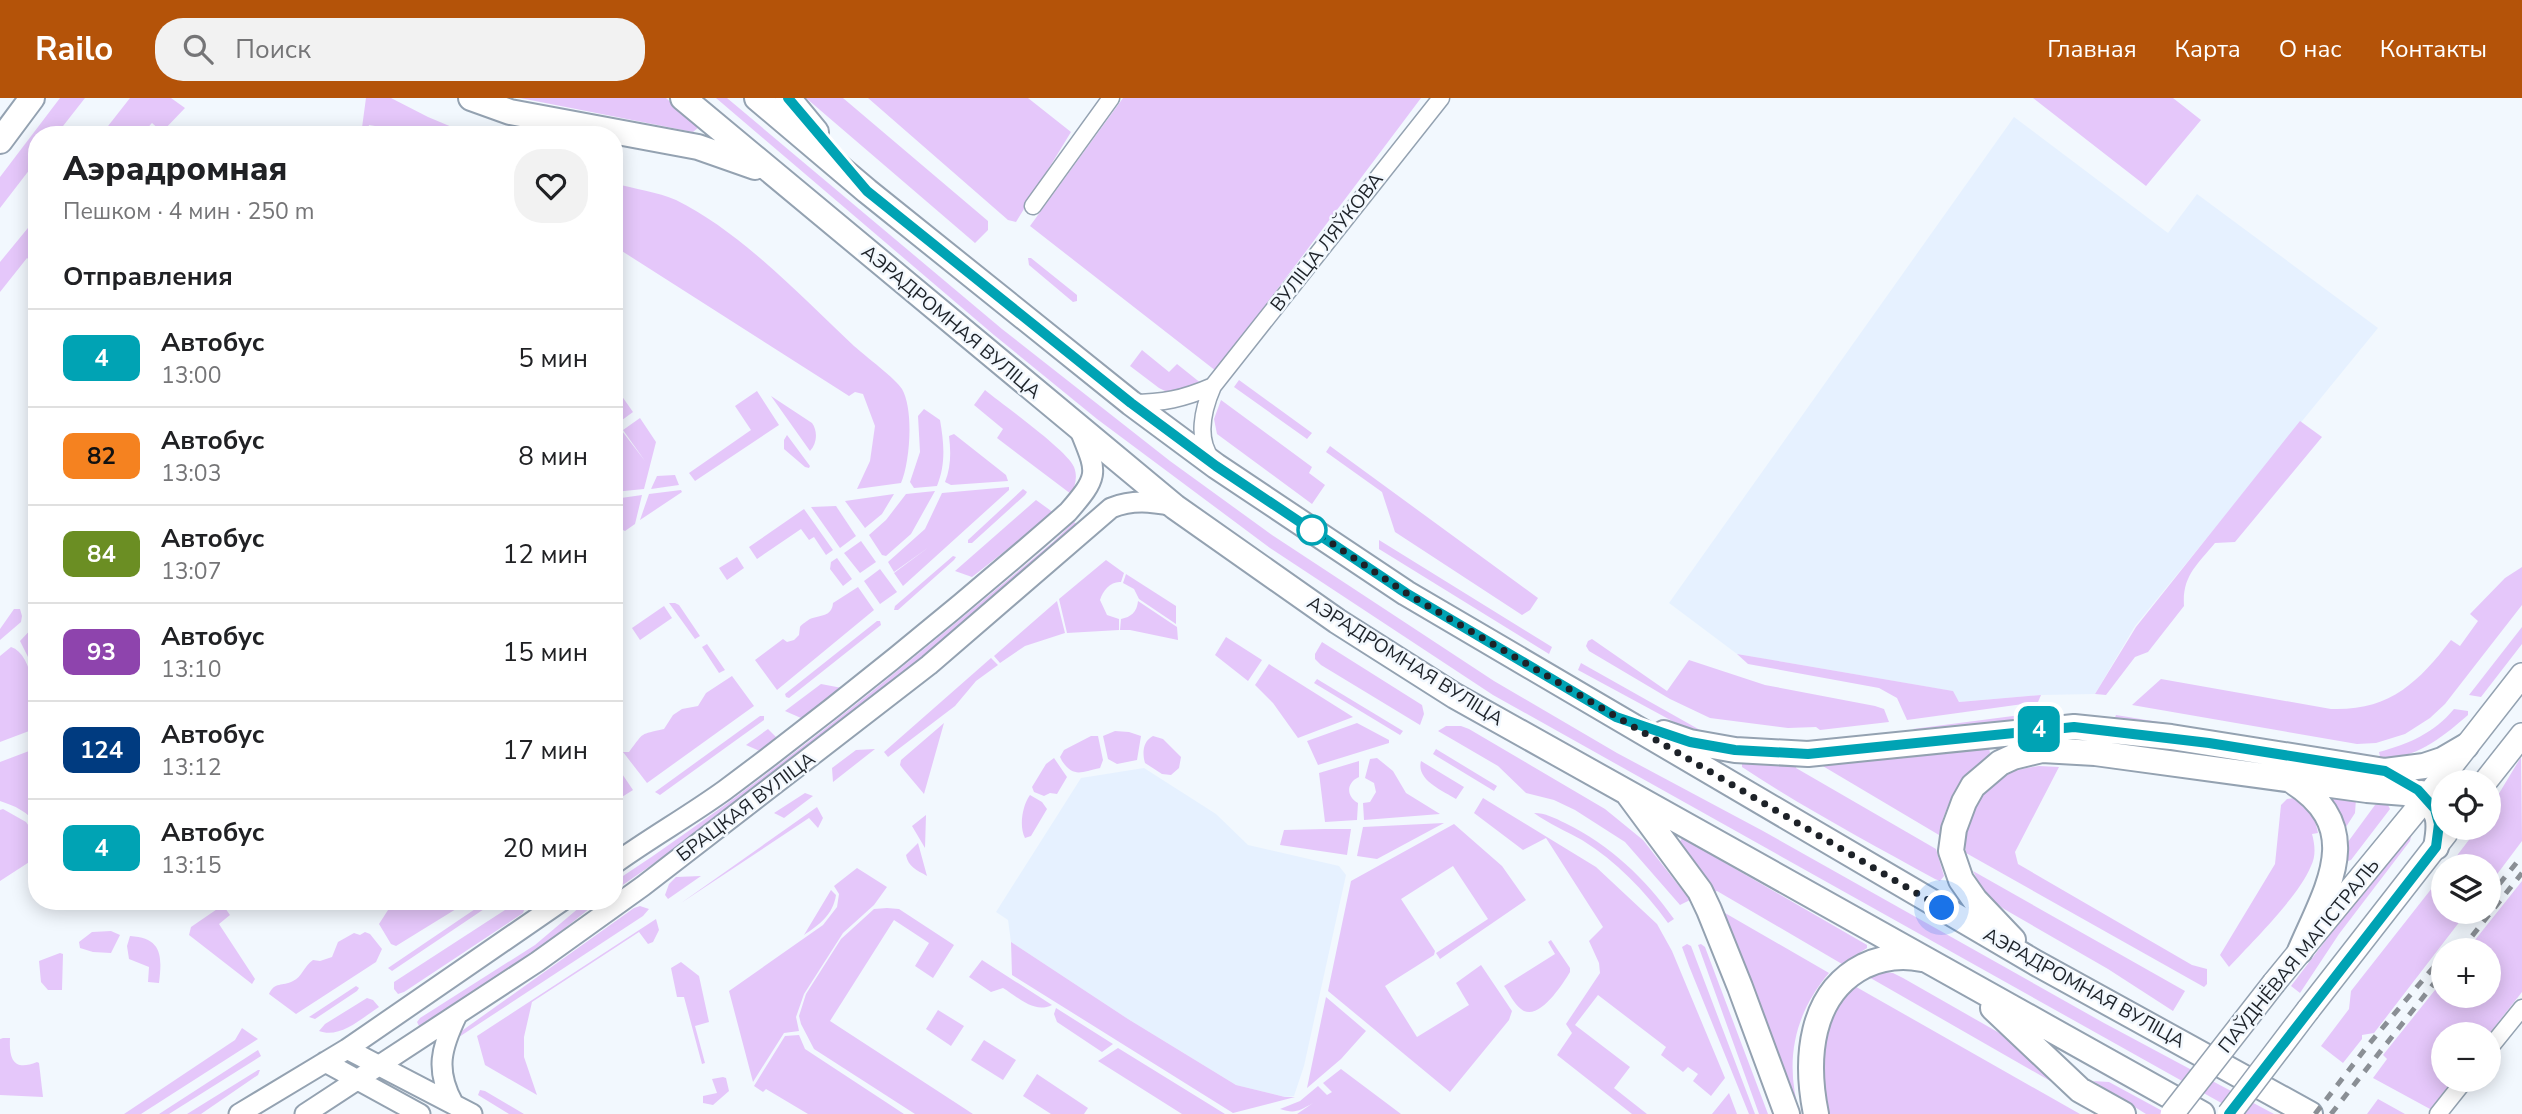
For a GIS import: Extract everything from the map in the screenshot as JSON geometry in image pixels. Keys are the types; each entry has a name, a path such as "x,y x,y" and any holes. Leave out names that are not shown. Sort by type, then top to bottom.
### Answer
{"main road":[{"path":"0,141 32,98"},
{"path":"471,98 510,112 585,126"},
{"name":"АЭРАДРОМНАЯ ВУЛІЦА","path":"682,98 1175,507 1279,581 1422,675 2202,1114"},
{"name":"АЭРАДРОМНАЯ ВУЛІЦА","path":"757,98 867,191 1131,403 1216,466 1406,593 2036,963 2309,1114"},
{"path":"788,98 867,191"},
{"path":"623,133 698,147 768,171"},
{"name":"ПАЎДНЁВАЯ МАГІСТРАЛЬ","path":"2452,770 2466,746 2522,675"},
{"path":"1616,717 1690,742 1735,750 1824,753 2074,727 2171,737 2385,771 2405,780 2431,797"},
{"path":"2494,770 2522,734"},
{"path":"2385,771 2424,766 2442,760 2466,746"},
{"path":"2036,963 1975,900 1961,880 1951,851 1954,829 1973,786 2000,763 2026,752 2042,750 2095,753 2405,793 2431,799"},
{"path":"2288,779 2320,802 2330,820 2335,840 2334,868 2300,951"},
{"path":"1624,789 1700,891 1740,987 1787,1114"},
{"name":"ПАЎДНЁВАЯ МАГІСТРАЛЬ","path":"2172,1114 2300,951 2431,804"},
{"name":"ПАЎДНЁВАЯ МАГІСТРАЛЬ","path":"2229,1114 2441,840"},
{"path":"1816,1114 1811,1091 1810,1066 1824,1006 1834,988 1847,975 1877,960 1913,957 1933,962"},
{"path":"1964,981 2081,1090 2123,1114"}],"street":[{"path":"1033,206 1111,98"},
{"name":"ВУЛІЦА ЛЯЎКОВА","path":"1216,466 1206,453 1203,435 1203,417 1213,386 1441,98"},
{"name":"ВУЛІЦА ЛЯЎКОВА","path":"1131,403 1181,399 1213,386"},
{"name":"БРАЦКАЯ ВУЛІЦА","path":"623,858 723,791 798,733 920,637 1068,512 1088,489 1093,476 1093,463 1079,428"},
{"name":"БРАЦКАЯ ВУЛІЦА","path":"623,900 929,665 1111,508 1125,502 1144,500 1175,507"},
{"path":"239,1114 347,1049 549,910"},
{"name":"БРАЦКАЯ ВУЛІЦА","path":"305,1114 458,1015 609,910"},
{"path":"2501,1034 2522,1007"},
{"path":"453,1103 445,1089 442,1062 444,1046 458,1015"},
{"path":"347,1049 472,1114"},
{"path":"325,1062 359,1078 420,1114"},
{"path":"2438,1114 2455,1092"}],"shaded area":[{"path":"60,98 85,98 63,126 39,126"},
{"path":"130,98 171,98 185,108 168,126 155,126 152,123 149,126 108,126"},
{"path":"366,98 391,98 450,126 369,125 362,126"},
{"path":"520,98 666,98 699,127 693,132"},
{"path":"716,98 727,98 1002,329 1170,461 1272,535 1494,681 1617,753 1763,831 2104,1023 2274,1114 2241,1114 1493,695 1270,548 1097,419 994,335"},
{"path":"806,98 843,98 988,221 988,230 975,243"},
{"path":"868,98 1028,98 1071,132 1016,222 1008,220"},
{"path":"1123,98 1421,98 1216,371 1030,226"},
{"path":"2033,98 2173,98 2201,120 2146,186"},
{"path":"2014,117 2168,233 2197,194 2378,328 2135,626 2095,694 2041,695 1959,702 1952,691 1737,654 1669,603"},
{"path":"28,140 28,172 0,208 0,177"},
{"path":"623,185 676,200 724,229 770,267 899,385 906,398 909,422 908,450 901,483 857,489 870,461 875,426 863,394 855,392 849,396 623,252"},
{"path":"28,228 28,259 0,292 0,262"},
{"path":"1028,258 1077,295 1077,301 1073,302 1029,265"},
{"path":"1142,350 1169,372 1177,364 1202,384 1173,395 1159,388 1130,366"},
{"path":"1239,380 1312,433 1307,439 1234,387"},
{"path":"985,390 1048,439 1069,459 1076,474 1071,494 997,438 1003,429 974,405"},
{"path":"757,391 779,425 695,481 689,473 751,430 735,406"},
{"path":"771,396 812,423 816,437 810,451"},
{"path":"623,398 633,412 623,419"},
{"path":"1221,400 1312,467 1309,473 1325,485 1312,504 1217,434 1214,419"},
{"path":"924,409 940,420 943,462 937,486 914,488 910,482 920,452 918,416"},
{"path":"640,418 656,442 644,489 623,491 623,432 645,461 623,430"},
{"path":"2300,421 2322,437 2235,542 2215,543 2197,565 2185,587 2184,606 2148,652 2135,657 2106,695 2095,694 2136,627"},
{"path":"954,434 1006,475 1008,481 951,485 945,482 950,459 949,436"},
{"path":"787,435 810,466 809,468 784,449"},
{"path":"1330,446 1538,598 1530,610 1522,615 1395,532 1382,492 1326,452"},
{"path":"675,475 679,485 651,489 657,476"},
{"path":"1009,487 1009,490 903,586 894,573 929,547 894,572 888,562 925,529 942,493"},
{"path":"1023,489 1027,492 1025,495 972,543 968,543 968,540"},
{"path":"935,491 911,534 886,556 882,555 869,535 886,520 906,494"},
{"path":"682,492 640,520 649,494"},
{"path":"894,494 882,514 865,528 845,501"},
{"path":"642,495 635,524 625,531 623,530 623,498"},
{"path":"1036,500 1054,513 972,577 955,571"},
{"path":"836,506 856,536 840,548 811,507"},
{"path":"804,509 833,550 826,555 814,537 809,540 801,529 757,559 749,547"},
{"path":"1074,522 1078,525 875,699 776,779 623,885 623,876 783,761 1053,542"},
{"path":"1379,540 1552,647 1549,654 1379,549"},
{"path":"861,541 876,562 860,573 844,553"},
{"path":"953,556 956,557 954,560 898,610 894,610 895,606"},
{"path":"737,557 744,568 727,580 719,568"},
{"path":"837,558 852,579 843,586 830,569 831,562"},
{"path":"1106,560 1124,573 1121,582 1108,587 1100,600 1107,615 1119,619 1119,630 1067,633 1059,599"},
{"path":"2522,567 2522,605 2445,704 2430,718 2405,734 2376,743 2357,744 2132,705 2161,679 2331,709 2370,705 2386,699 2414,681 2451,640 2460,646 2478,621 2470,614 2505,578"},
{"path":"880,569 897,592 880,604 864,581"},
{"path":"1126,574 1176,606 1176,624 1139,599 1134,589 1123,583"},
{"path":"858,587 874,610 777,690 755,660 783,639 787,642 794,640 803,624 828,613 833,603"},
{"path":"1057,601 1065,633 1025,646 1000,663 994,656"},
{"path":"1138,601 1177,627 1178,640 1120,630 1121,619 1133,613"},
{"path":"669,603 679,605 700,636 695,639"},
{"path":"664,606 672,618 640,640 632,628"},
{"path":"14,609 20,609 21,622 0,640 0,629"},
{"path":"880,621 881,625 789,698 786,697 785,694"},
{"path":"2522,627 2522,644 2481,697 2469,695"},
{"path":"28,633 28,657 20,641"},
{"path":"1226,637 1262,660 1248,681 1215,655"},
{"path":"1592,639 1667,691 1689,660 1765,685 1875,706 1884,709 1889,722 1820,730 1816,727 1788,728 1710,718 1670,699 1589,651 1586,646"},
{"path":"1322,642 1422,705 1424,714 1420,725 1321,665 1315,659 1315,654"},
{"path":"707,644 725,670 719,673 702,647"},
{"path":"11,647 19,652 28,668 28,731 0,742 0,656"},
{"path":"1737,654 1953,691 1959,702 2041,695 2038,702 1907,720 1897,698 1879,688 1748,664"},
{"path":"991,658 998,665 976,681 955,706 888,757 884,752"},
{"path":"1581,663 1700,730 1721,735 1798,743 1752,746 1687,729 1578,670"},
{"path":"1269,664 1353,717 1298,738 1273,703 1255,685"},
{"path":"732,676 754,706 647,783 623,752 629,752 643,735 664,729 673,715 682,709 698,706 706,693"},
{"path":"1317,679 1403,731 1400,735 1314,683"},
{"path":"821,684 842,688 807,716 801,718 785,711"},
{"path":"2454,709 2468,711 2468,715 2439,738 2404,755 2380,757 2379,752 2411,741 2429,731"},
{"path":"2043,712 2039,718 1921,735 1913,729"},
{"path":"2116,715 2361,753 2366,758 2114,720"},
{"path":"760,716 764,716 764,720 660,795 655,792"},
{"path":"944,723 924,794 900,765 901,760"},
{"path":"1357,723 1389,740 1389,743 1318,765 1307,741"},
{"path":"1446,726 1469,729 1605,809 1643,840 1690,900 1680,905 1625,842 1575,810 1554,800 1526,793 1498,766 1438,731"},
{"path":"768,729 776,737 762,752 746,745"},
{"path":"1115,731 1141,736 1137,760 1117,764 1108,759 1103,736"},
{"path":"1091,736 1098,736 1103,760 1100,768 1083,772 1070,770 1060,757 1064,750"},
{"path":"1153,736 1163,739 1181,757 1179,768 1171,775 1162,774 1145,763 1144,748"},
{"path":"1989,748 1990,753 1973,768 1956,791 1947,808 1939,835 1816,762"},
{"path":"875,749 833,782 832,768 856,750"},
{"path":"1436,749 1497,786 1494,791 1433,754"},
{"path":"28,751 28,815 0,801 0,762"},
{"path":"2521,757 2522,841 2501,869 2501,854 2458,854 2469,840 2501,840 2501,790"},
{"path":"1054,758 1067,777 1057,794 1044,796 1034,792 1032,787 1046,764"},
{"path":"1377,758 1393,771 1406,793 1440,814 1364,820 1363,803 1370,802 1376,792 1374,783 1365,778 1370,759"},
{"path":"1359,761 1359,777 1349,790 1351,797 1358,803 1357,820 1325,822 1319,773"},
{"path":"1421,761 1464,787 1456,799 1426,779 1420,768"},
{"path":"1742,761 1796,765 1796,768 1936,849 1944,876 1940,881 1935,879 1837,825 1742,767"},
{"path":"2039,766 2059,767 2015,852 2018,864 2192,965 2207,969 2207,984 2204,987 1966,853 1969,821 1985,791 2005,775"},
{"path":"1144,768 1216,814 1248,845 1339,866 1346,875 1304,1066 1294,1096 1285,1097 1236,1085 1128,1019 1011,942 1008,920 996,912 1081,778"},
{"path":"623,775 633,790 623,796"},
{"path":"805,793 813,796 784,818 774,813"},
{"path":"1030,795 1042,802 1047,809 1031,836 1025,838 1022,817"},
{"path":"2334,796 2356,799 2355,813 2344,830 2329,800"},
{"path":"1483,798 1596,867 1657,924 1672,951 1725,1078 1711,1096 1693,1081 1698,1074 1688,1067 1683,1072 1661,1055 1666,1047 1598,995 1575,1025 1630,1067 1614,1088 1647,1114 1632,1114 1557,1055 1572,1033 1566,1024 1600,973 1599,963 1589,941 1603,927 1546,838 1523,850 1474,813"},
{"path":"2294,798 2310,812 2317,827 2318,833 2312,834 2313,862 2286,905 2229,967 2220,955 2275,864 2281,805 2287,799"},
{"path":"2379,803 2387,803 2390,809 2351,860 2345,862 2342,850"},
{"path":"817,807 823,818 818,828 809,818 681,903"},
{"path":"3,809 28,825 28,863 0,881 0,810"},
{"path":"1534,813 1565,823 1612,852 1639,876 1674,919 1668,923 1639,888 1607,858 1582,840"},
{"path":"926,815 925,848 912,826"},
{"path":"1444,823 1377,859 1357,856 1363,827"},
{"path":"1454,824 1502,866 1526,900 1440,959 1436,953 1488,919 1453,866 1401,899 1435,951 1434,955 1385,986 1417,1037 1469,1005 1456,983 1481,965 1512,1011 1509,1020 1450,1092 1328,991 1351,881"},
{"path":"2414,824 2410,841 2339,934 2300,993 2291,986"},
{"path":"1351,829 1347,855 1280,845 1284,830"},
{"path":"1682,838 1867,945 1867,948 1842,964 1717,891 1712,893 1678,845"},
{"path":"918,843 927,876 914,868 907,859 906,855"},
{"path":"857,868 887,887 874,905 843,933 804,994 796,1017 799,1031 784,1033 753,1082 729,991 823,925 837,907 839,894 834,886"},
{"path":"1973,871 2185,991 2173,1011 2108,969 2004,909 1985,895"},
{"path":"701,876 668,899 665,895 669,884 676,877"},
{"path":"2522,881 2522,992 2498,1022 2431,1022 2431,1092 2443,1092 2430,1109 2373,1078 2387,1059 2383,1055 2431,995 2431,1008 2501,1008 2501,938 2477,938 2488,924 2501,924 2501,907"},
{"path":"2431,889 2431,924 2458,924 2447,938 2431,938 2431,959 2374,1033 2362,1035 2362,1039 2343,1063 2321,1046 2349,1009 2351,991"},
{"path":"831,890 836,895 829,914 804,935"},
{"path":"640,906 649,909 643,916 459,1037 459,1033 470,1025"},
{"path":"874,909 899,909 954,945 933,978 915,966 929,943 894,920 830,1021 973,1114 915,1114 814,1049 801,1024 799,1016 806,994 841,939"},
{"path":"216,910 226,910 230,915 219,924 255,979 252,984 189,935 191,927"},
{"path":"388,910 454,910 396,946 391,944 379,924"},
{"path":"474,910 483,910 392,971 388,968"},
{"path":"505,910 524,910 404,992 398,994 394,989 394,982"},
{"path":"576,910 588,910 535,952 419,1026 417,1022 420,1018 535,945"},
{"path":"1725,913 1829,973 1807,1005 1795,1039 1793,1076 1800,1114 1796,1114 1721,915"},
{"path":"656,919 659,930 653,942 648,944 639,932 532,1002 524,1037 524,1057 537,1095 485,1065 477,1036"},
{"path":"111,931 120,935 111,953 80,948 79,942 92,932"},
{"path":"365,932 370,934 382,949 376,962 296,1014 269,994 276,986 296,979 313,960 332,957 338,942 354,933 360,935"},
{"path":"130,936 149,941 158,950 159,983 148,982 149,967 129,959 127,946"},
{"path":"1551,940 1570,972 1549,1001 1535,1011 1528,1012 1516,1004 1504,986 1555,954 1548,942"},
{"path":"1011,942 1128,1019 1236,1085 1295,1097 1233,1113 1012,975"},
{"path":"1687,944 1691,946 1755,1114 1749,1114 1689,966 1682,947"},
{"path":"1698,945 1705,947 1768,1114 1759,1114"},
{"path":"63,954 62,990 48,990 41,982 39,961"},
{"path":"982,960 1052,1005 1033,1006 1003,988 991,992 969,977"},
{"path":"681,962 699,976 709,1022 695,1026 705,1063 702,1064 684,997 677,997 671,968"},
{"path":"1881,972 1893,973 1903,978 2024,1047 2066,1090 1867,976"},
{"path":"1851,984 2080,1114 1824,1114 1819,1095 1827,1019"},
{"path":"356,986 359,988 357,991 315,1019 309,1017"},
{"path":"1326,997 1366,1031 1341,1059 1307,1088"},
{"path":"367,998 379,1007 343,1030 327,1033 319,1031 325,1024"},
{"path":"1056,1008 1113,1044 1102,1052 1057,1022 1054,1014"},
{"path":"938,1010 964,1026 951,1046 926,1029"},
{"path":"242,1028 258,1039 141,1114 124,1114 235,1040"},
{"path":"799,1035 805,1049 904,1114 808,1114 766,1089 763,1092 754,1086 785,1036"},
{"path":"10,1038 10,1052 18,1064 39,1063 43,1097 0,1095 0,1039"},
{"path":"984,1040 1016,1060 1003,1080 971,1060"},
{"path":"1118,1048 1225,1114 1182,1114 1098,1061"},
{"path":"258,1050 261,1056 169,1114 159,1114"},
{"path":"1341,1069 1401,1114 1297,1114 1313,1103 1297,1111 1280,1109 1300,1101 1318,1086 1327,1095 1332,1092 1323,1083"},
{"path":"258,1070 258,1075 201,1114 187,1114"},
{"path":"1037,1074 1088,1108 1084,1114 1051,1114 1023,1096"},
{"path":"726,1078 729,1091 713,1105 703,1103 703,1096 717,1093 712,1079"},
{"path":"2093,1081 2109,1082 2168,1114 2146,1114"},
{"path":"480,1090 524,1114 509,1114 478,1095"},
{"path":"1729,1093 1737,1114 1712,1114"},
{"path":"2378,1099 2405,1114 2367,1114"}],"railway":[{"path":"2501,882 2522,856"},
{"path":"2471,938 2522,873"},
{"path":"2315,1114 2431,970"},
{"path":"2331,1114 2431,987"}],"bus line":[{"name":"4","path":"788,98 867,191 1131,403 1216,466 1406,593 1616,717 1690,742 1735,750 1808,754 2074,727 2171,737 2385,771 2405,780 2435,809 2439,824 2436,847 2229,1114"}],"route":[{"path":"1312,530 1406,593 1942,908"}]}
